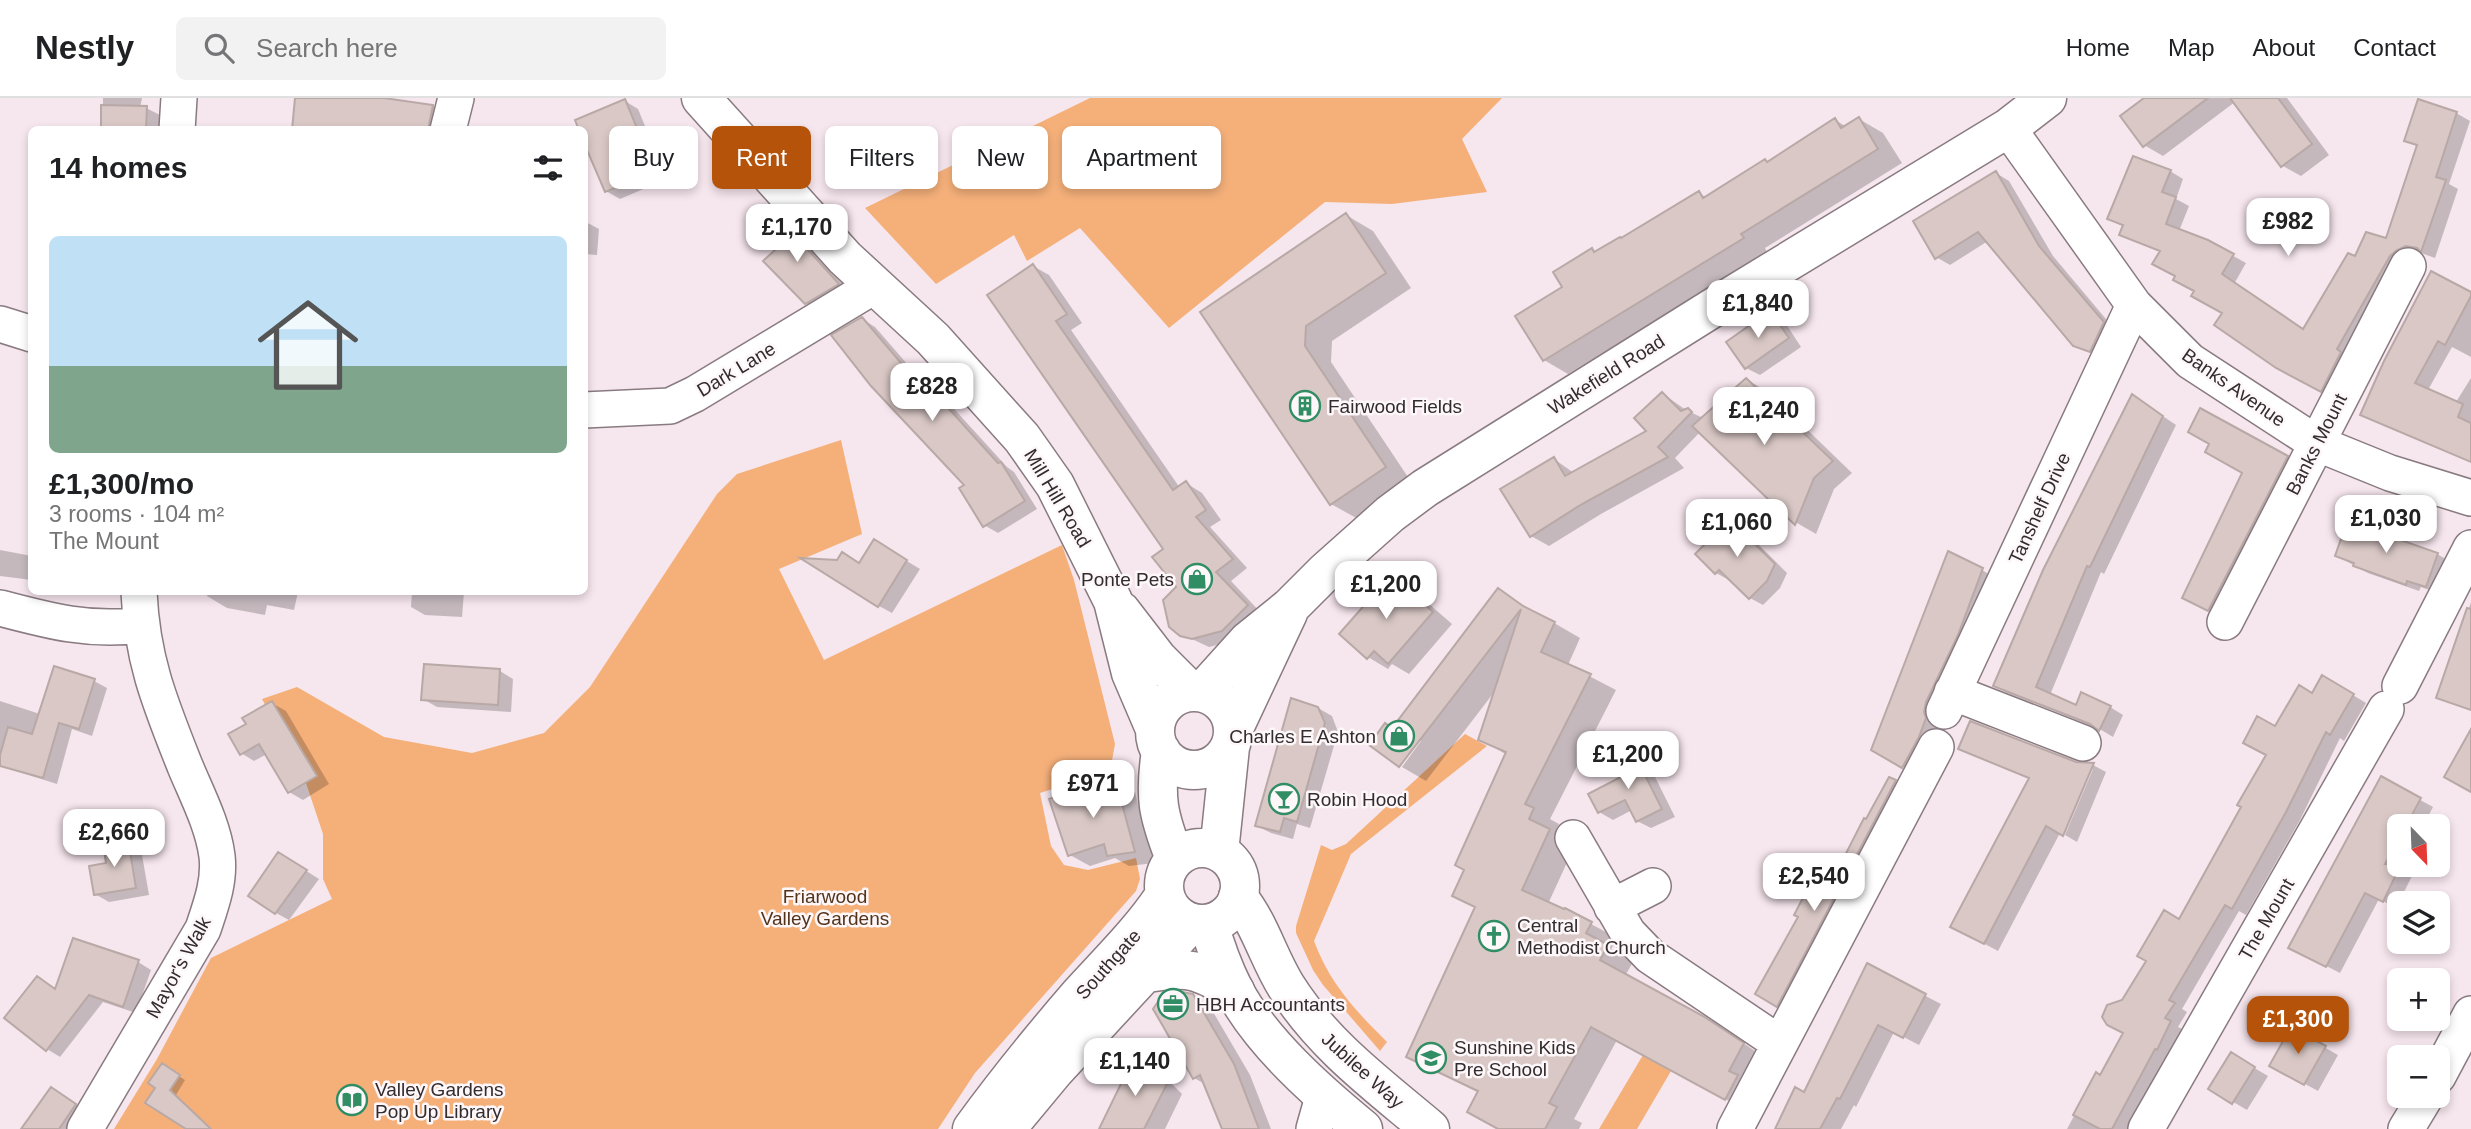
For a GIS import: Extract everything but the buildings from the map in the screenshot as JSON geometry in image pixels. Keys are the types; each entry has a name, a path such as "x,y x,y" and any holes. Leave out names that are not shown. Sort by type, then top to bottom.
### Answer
{"main road":[{"name":"Mill Hill Road","path":"701,98 792,201 874,286 933,340 1022,438 1055,485 1113,601 1131,673 1158,740"},
{"name":"Wakefield Road","path":"1196,692 1248,641 1290,607 1390,514 1425,488 1735,294 2008,128 2047,98"},
{"name":"Mill Hill Road","path":"1113,601 1158,659 1196,692"},
{"name":"Wakefield Road","path":"1232,738 1290,607"},
{"path":"1175,859 1159,812 1156,785 1157,718 1170,700 1196,692 1214,697 1224,705 1231,716 1232,738 1219,852"},
{"path":"1158,740 1169,760 1179,767 1202,769 1214,765 1232,738"},
{"path":"1208,848 1219,852 1234,866 1240,887 1238,897 1228,915 1200,923 1179,917 1170,908 1164,896 1164,882 1167,870 1175,859 1184,852 1208,848"},
{"name":"Southgate","path":"972,1129 1012,1074 1147,922 1164,896"},
{"name":"Jubilee Way","path":"1238,897 1251,913 1286,985 1324,1037 1344,1058 1430,1129"},
{"path":"1200,923 1235,991 1266,1037 1312,1082 1318,1113 1363,1129"},
{"name":"Southgate","path":"1006,1129 1055,1070 1147,973 1165,948 1200,923"},
{"path":"1147,973 1176,968 1203,972 1235,991"}],"street":[{"path":"177,126 179,98"},
{"path":"449,126 456,98"},
{"name":"Banks Avenue","path":"2008,128 2134,306 2190,361 2316,443 2390,473 2471,498"},
{"name":"Banks Mount","path":"2225,622 2408,265"},
{"name":"Dark Lane","path":"588,410 670,406 695,394 874,286"},
{"name":"Tanshelf Drive","path":"2083,743 1948,701 2134,306"},
{"path":"0,324 28,333"},
{"name":"The Mount","path":"2146,1129 2393,698 2471,548"},
{"path":"0,608 58,624 111,629 140,608"},
{"name":"Mayor's Walk","path":"85,1129 203,929 214,895 217,873 212,831 157,696 145,651 140,608"},
{"path":"1735,1129 1936,747"},
{"path":"1573,838 1628,933 1650,956 1779,1043"},
{"path":"1612,907 1653,886"},
{"path":"2452,1069 2471,1014"},
{"path":"2406,1129 2419,1108"}],"green space":[{"path":"1090,98 1502,98 1462,139 1487,192 1392,204 1325,202 1169,328 1080,228 1027,261 1014,235 936,284 865,208 904,189 938,189 938,172 952,165 952,189 1048,189 1048,126 1033,126"},
{"name":"Friarwood Valley Gardens","path":"841,440 862,534 779,569 824,660 1062,545 1074,580 1115,744 1111,766 1100,774 1040,793 1051,846 1064,865 1088,870 1136,858 1140,879 1136,891 975,1073 938,1129 114,1129 157,1059 211,958 332,899 323,879 323,834 306,783 262,699 297,687 384,737 472,753 544,733 590,687 717,494 737,474"},
{"path":"1465,734 1487,746 1351,854 1314,941 1344,996 1387,1042 1380,1051 1323,985 1296,933 1296,926 1321,845 1332,850 1346,844"},
{"path":"1643,1055 1671,1071 1637,1129 1599,1129"}],"place":[{"name":"Fairwood Fields","path":"1305,406"},
{"name":"Ponte Pets","path":"1197,579"},
{"name":"Charles E Ashton","path":"1399,736"},
{"name":"Robin Hood","path":"1284,799"},
{"name":"Central Methodist Church","path":"1494,936"},
{"name":"HBH Accountants","path":"1173,1004"},
{"name":"Sunshine Kids Pre School","path":"1431,1058"},
{"name":"Valley Gardens Pop Up Library","path":"352,1100"}]}
